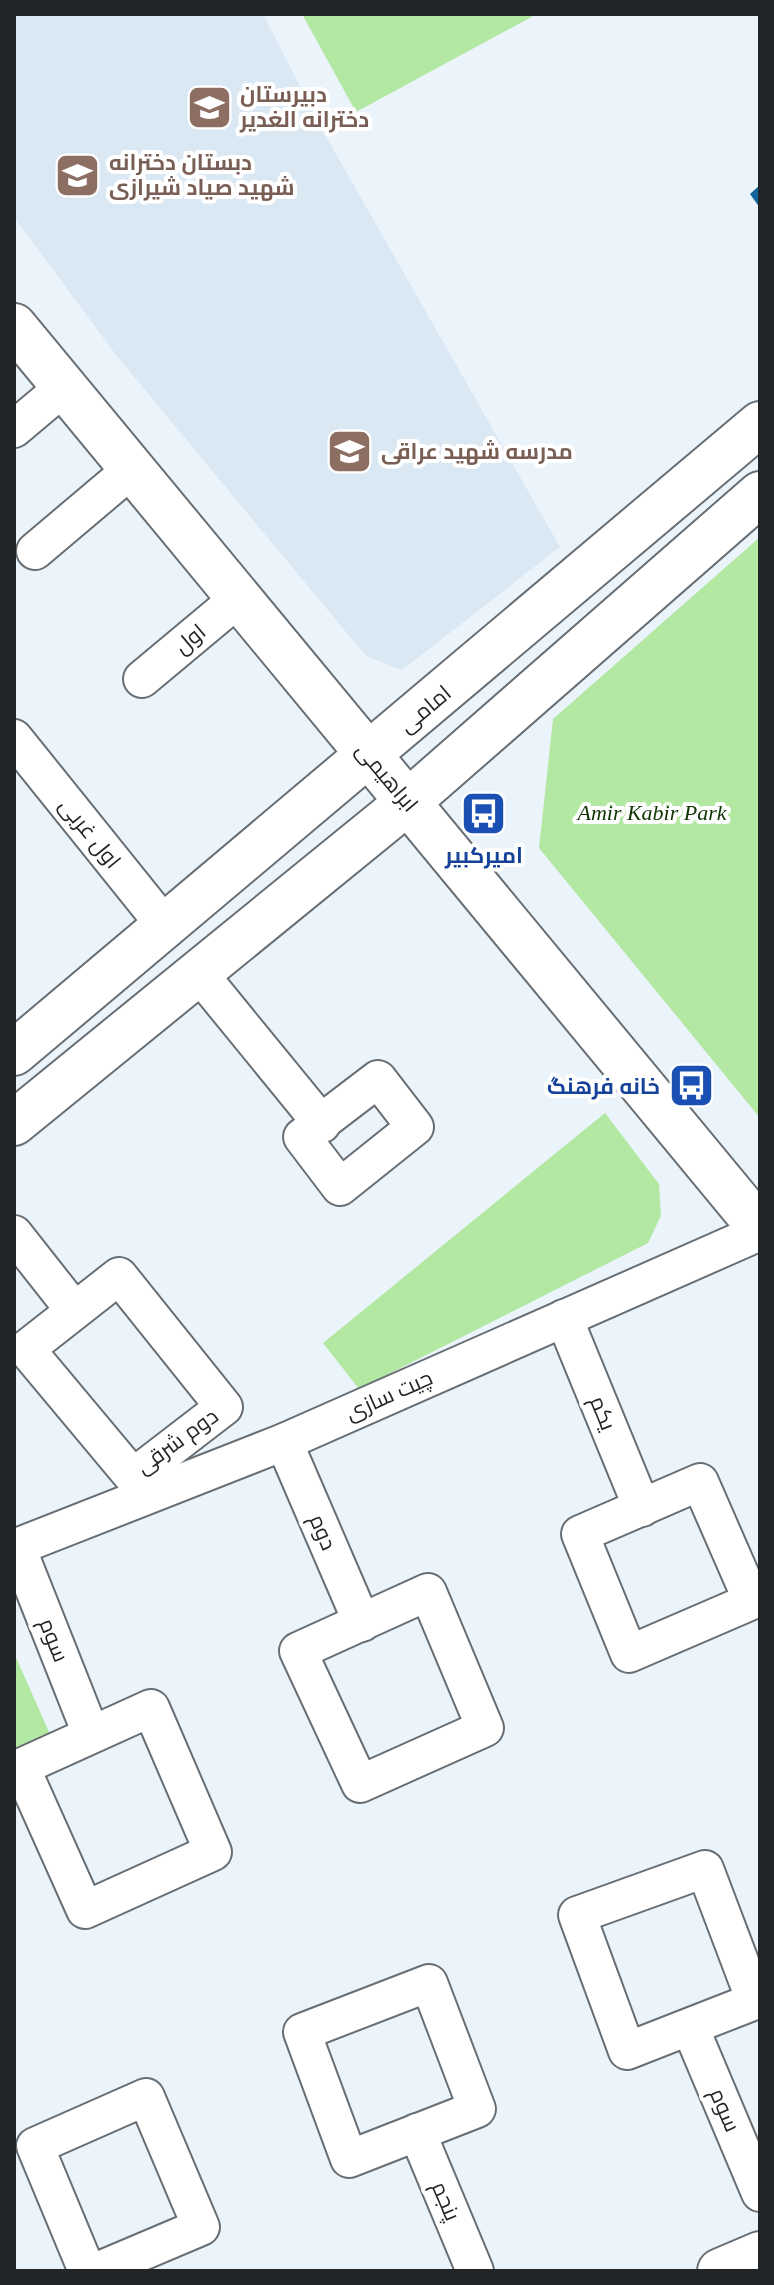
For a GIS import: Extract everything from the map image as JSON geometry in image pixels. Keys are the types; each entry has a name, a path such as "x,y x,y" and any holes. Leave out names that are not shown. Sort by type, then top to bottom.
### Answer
{"main road":[{"name":"ابراهیمی","path":"14,326 760,1230"},
{"name":"امامی","path":"14,1053 370,756 760,424"},
{"path":"14,1123 408,802 760,494"},
{"path":"166,927 197,971"},
{"path":"720,2271 760,2254"}],"street":[{"path":"14,429 64,387"},
{"path":"35,551 132,469"},
{"name":"اول","path":"142,679 239,598"},
{"name":"اول غربی","path":"14,738 166,927"},
{"path":"197,971 322,1124"},
{"name":"چیت سازی","path":"15,1547 284,1442 760,1230"},
{"path":"14,1234 74,1310"},
{"name":"دوم شرقی","path":"119,1276 224,1407 133,1477 26,1349 74,1310 119,1276"},
{"name":"یکم","path":"564,1318 642,1508"},
{"name":"دوم","path":"284,1442 362,1623"},
{"path":"700,1482 752,1601 629,1654 580,1534 642,1508 700,1482"},
{"name":"سوم","path":"15,1547 91,1734"},
{"path":"428,1592 485,1728 360,1784 298,1651 362,1623 428,1592"},
{"path":"151,1708 213,1852 85,1910 21,1767 91,1734 151,1708"},
{"path":"705,1869 755,2001 690,2027 627,2051 577,1915 705,1869"},
{"path":"429,1983 477,2109 417,2132 349,2159 302,2032 429,1983"},
{"name":"سوم","path":"690,2027 760,2193"},
{"path":"87,2271 35,2146 146,2097 201,2227 149,2261 97,2271"},
{"name":"پنجم","path":"417,2132 475,2271"}],"shaded area":[{"path":"14,14 263,14 324,133 560,547 402,670 366,656 116,355 14,217"}],"green space":[{"path":"302,14 537,14 356,112"},
{"name":"Amir Kabir Park","path":"760,537 760,1118 539,848 553,719"},
{"path":"605,1113 659,1184 661,1216 648,1243 359,1389 323,1343"},
{"path":"14,1653 53,1741 14,1761"}],"building":[{"path":"760,185 760,208 750,194"}],"place":[{"name":"دبیرستان دخترانه الغدیر","path":"209,107"},
{"name":"دبستان دخترانه شهید صیاد شیرازی","path":"78,175"},
{"name":"مدرسه شهید عراقی","path":"350,451"},
{"name":"امیرکبیر","path":"484,814"},
{"name":"خانه فرهنگ","path":"691,1086"}]}
